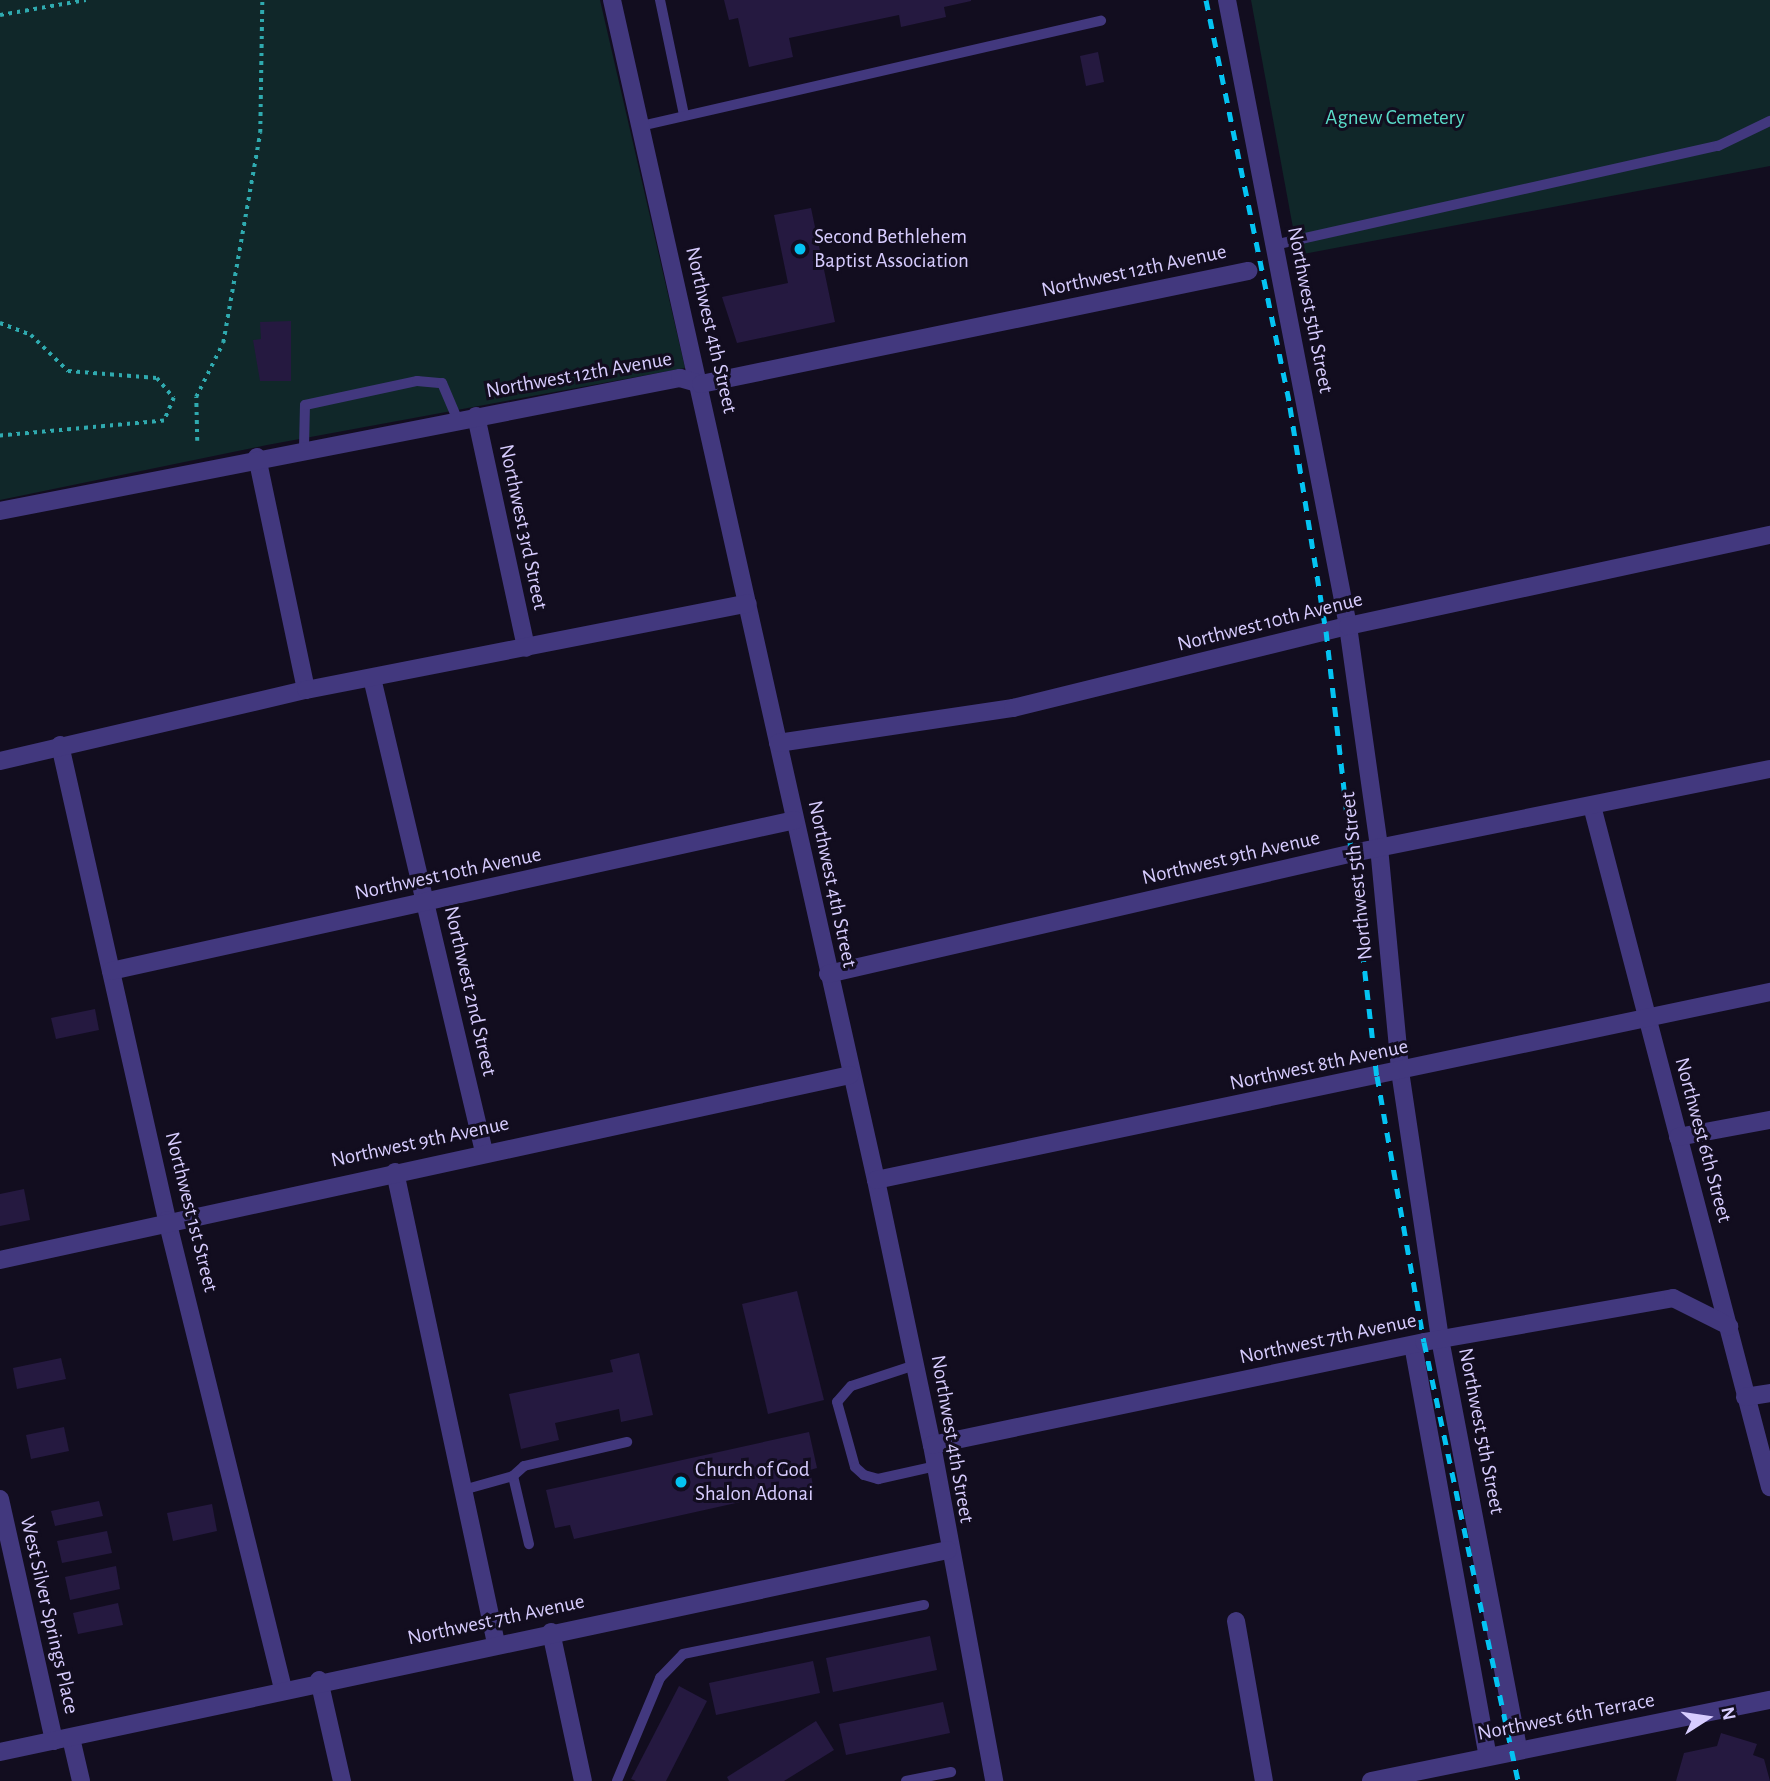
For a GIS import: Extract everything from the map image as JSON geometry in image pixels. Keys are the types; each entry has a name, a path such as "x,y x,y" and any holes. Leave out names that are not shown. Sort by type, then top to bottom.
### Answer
{"street":[{"name":"Northwest 4th Street","path":"612,0 701,384 850,1075 876,1180 932,1445 948,1550 994,1781"},
{"name":"Northwest 5th Street","path":"1227,0 1348,625 1379,848 1400,1070 1440,1339 1518,1749"},
{"name":"Northwest 12th Avenue","path":"0,511 257,457 680,378 701,384 1248,271"},
{"name":"Northwest 3rd Street","path":"477,416 526,648"},
{"path":"257,457 306,691"},
{"name":"Northwest 10th Avenue","path":"778,743 1013,708 1348,625 1770,535"},
{"path":"0,761 60,745 306,691 748,603"},
{"name":"Northwest 2nd Street","path":"372,678 484,1151"},
{"name":"Northwest 1st Street","path":"60,745 167,1220 283,1689"},
{"name":"Northwest 9th Avenue","path":"828,974 1379,848 1770,769"},
{"name":"Northwest 6th Street","path":"1592,806 1770,1487"},
{"name":"Northwest 10th Avenue","path":"111,971 795,820"},
{"name":"Northwest 8th Avenue","path":"876,1180 1770,992"},
{"name":"Northwest 9th Avenue","path":"0,1260 167,1220 484,1151 850,1075"},
{"path":"1678,1137 1770,1120"},
{"path":"395,1172 496,1642"},
{"name":"Northwest 7th Avenue","path":"932,1445 1440,1339 1673,1298 1729,1325"},
{"path":"1413,1345 1488,1756"},
{"path":"1745,1397 1770,1393"},
{"name":"West Silver Springs Place","path":"0,1499 63,1739 81,1781"},
{"name":"Northwest 7th Avenue","path":"0,1752 496,1642 948,1550"},
{"path":"1236,1621 1264,1781"},
{"path":"551,1632 583,1781"},
{"path":"319,1680 341,1781"},
{"name":"Northwest 6th Terrace","path":"1371,1781 1518,1749 1770,1700"}],"lane":[{"path":"660,0 684,115"},
{"path":"641,126 1101,21"},
{"path":"1274,245 1718,146 1770,121"},
{"path":"304,448 305,405 404,384 433,379 442,383 457,419"},
{"path":"915,1365 851,1386 837,1402 855,1467 864,1475 878,1479 936,1466"},
{"path":"463,1490 513,1475 524,1466 627,1442"},
{"path":"513,1475 529,1544"},
{"path":"617,1781 660,1678 683,1654 925,1605"},
{"path":"906,1781 951,1772"}],"path":[{"path":"0,15 86,0"},
{"path":"197,441 196,397 223,343 260,134 262,0"},
{"path":"0,323 31,335 68,371 157,378 174,398 164,421 47,427 0,436"}],"green space":[{"path":"0,0 600,0 685,368 267,445 0,500"},
{"name":"Agnew Cemetery","path":"1251,0 1770,0 1770,166 1298,255"}],"building":[{"path":"724,0 971,1 944,7 946,17 901,27 899,15 789,38 793,57 749,67 738,18 729,20"},
{"path":"1098,52 1104,82 1086,86 1080,56"},
{"name":"Second Bethlehem Baptist Association","path":"811,208 835,322 737,343 722,297 788,283 774,215"},
{"path":"291,321 291,381 260,381 253,340 261,339 260,322"},
{"path":"95,1009 99,1030 56,1039 51,1018"},
{"path":"24,1189 30,1220 0,1226 0,1194"},
{"path":"797,1291 824,1400 768,1414 742,1304"},
{"path":"639,1353 653,1415 621,1422 619,1409 555,1423 559,1440 521,1449 509,1394 613,1372 610,1360"},
{"path":"61,1358 66,1379 17,1389 13,1368"},
{"path":"64,1427 69,1451 31,1459 26,1435"},
{"path":"809,1432 817,1468 810,1470 813,1486 574,1539 570,1525 555,1528 546,1490"},
{"path":"99,1501 103,1516 55,1526 51,1511"},
{"path":"212,1504 217,1531 173,1541 167,1513"},
{"path":"107,1531 112,1553 62,1563 57,1541"},
{"path":"116,1566 120,1589 70,1600 65,1577"},
{"path":"118,1603 123,1625 78,1634 73,1613"},
{"path":"930,1636 937,1670 833,1692 826,1658"},
{"path":"813,1661 820,1693 716,1715 709,1683"},
{"path":"679,1686 707,1701 666,1781 631,1779"},
{"path":"943,1702 950,1733 846,1755 839,1724"},
{"path":"816,1721 834,1750 784,1781 729,1781 727,1777"},
{"path":"1721,1733 1757,1744 1753,1755 1764,1759 1770,1781 1676,1781 1684,1753 1717,1746"}],"railway":[{"path":"1206,0 1290,407 1326,631 1377,1076 1424,1342 1518,1781"}],"place":[{"name":"Second Bethlehem Baptist Association","path":"800,249"},
{"name":"Church of God Shalon Adonai","path":"681,1482"}]}
